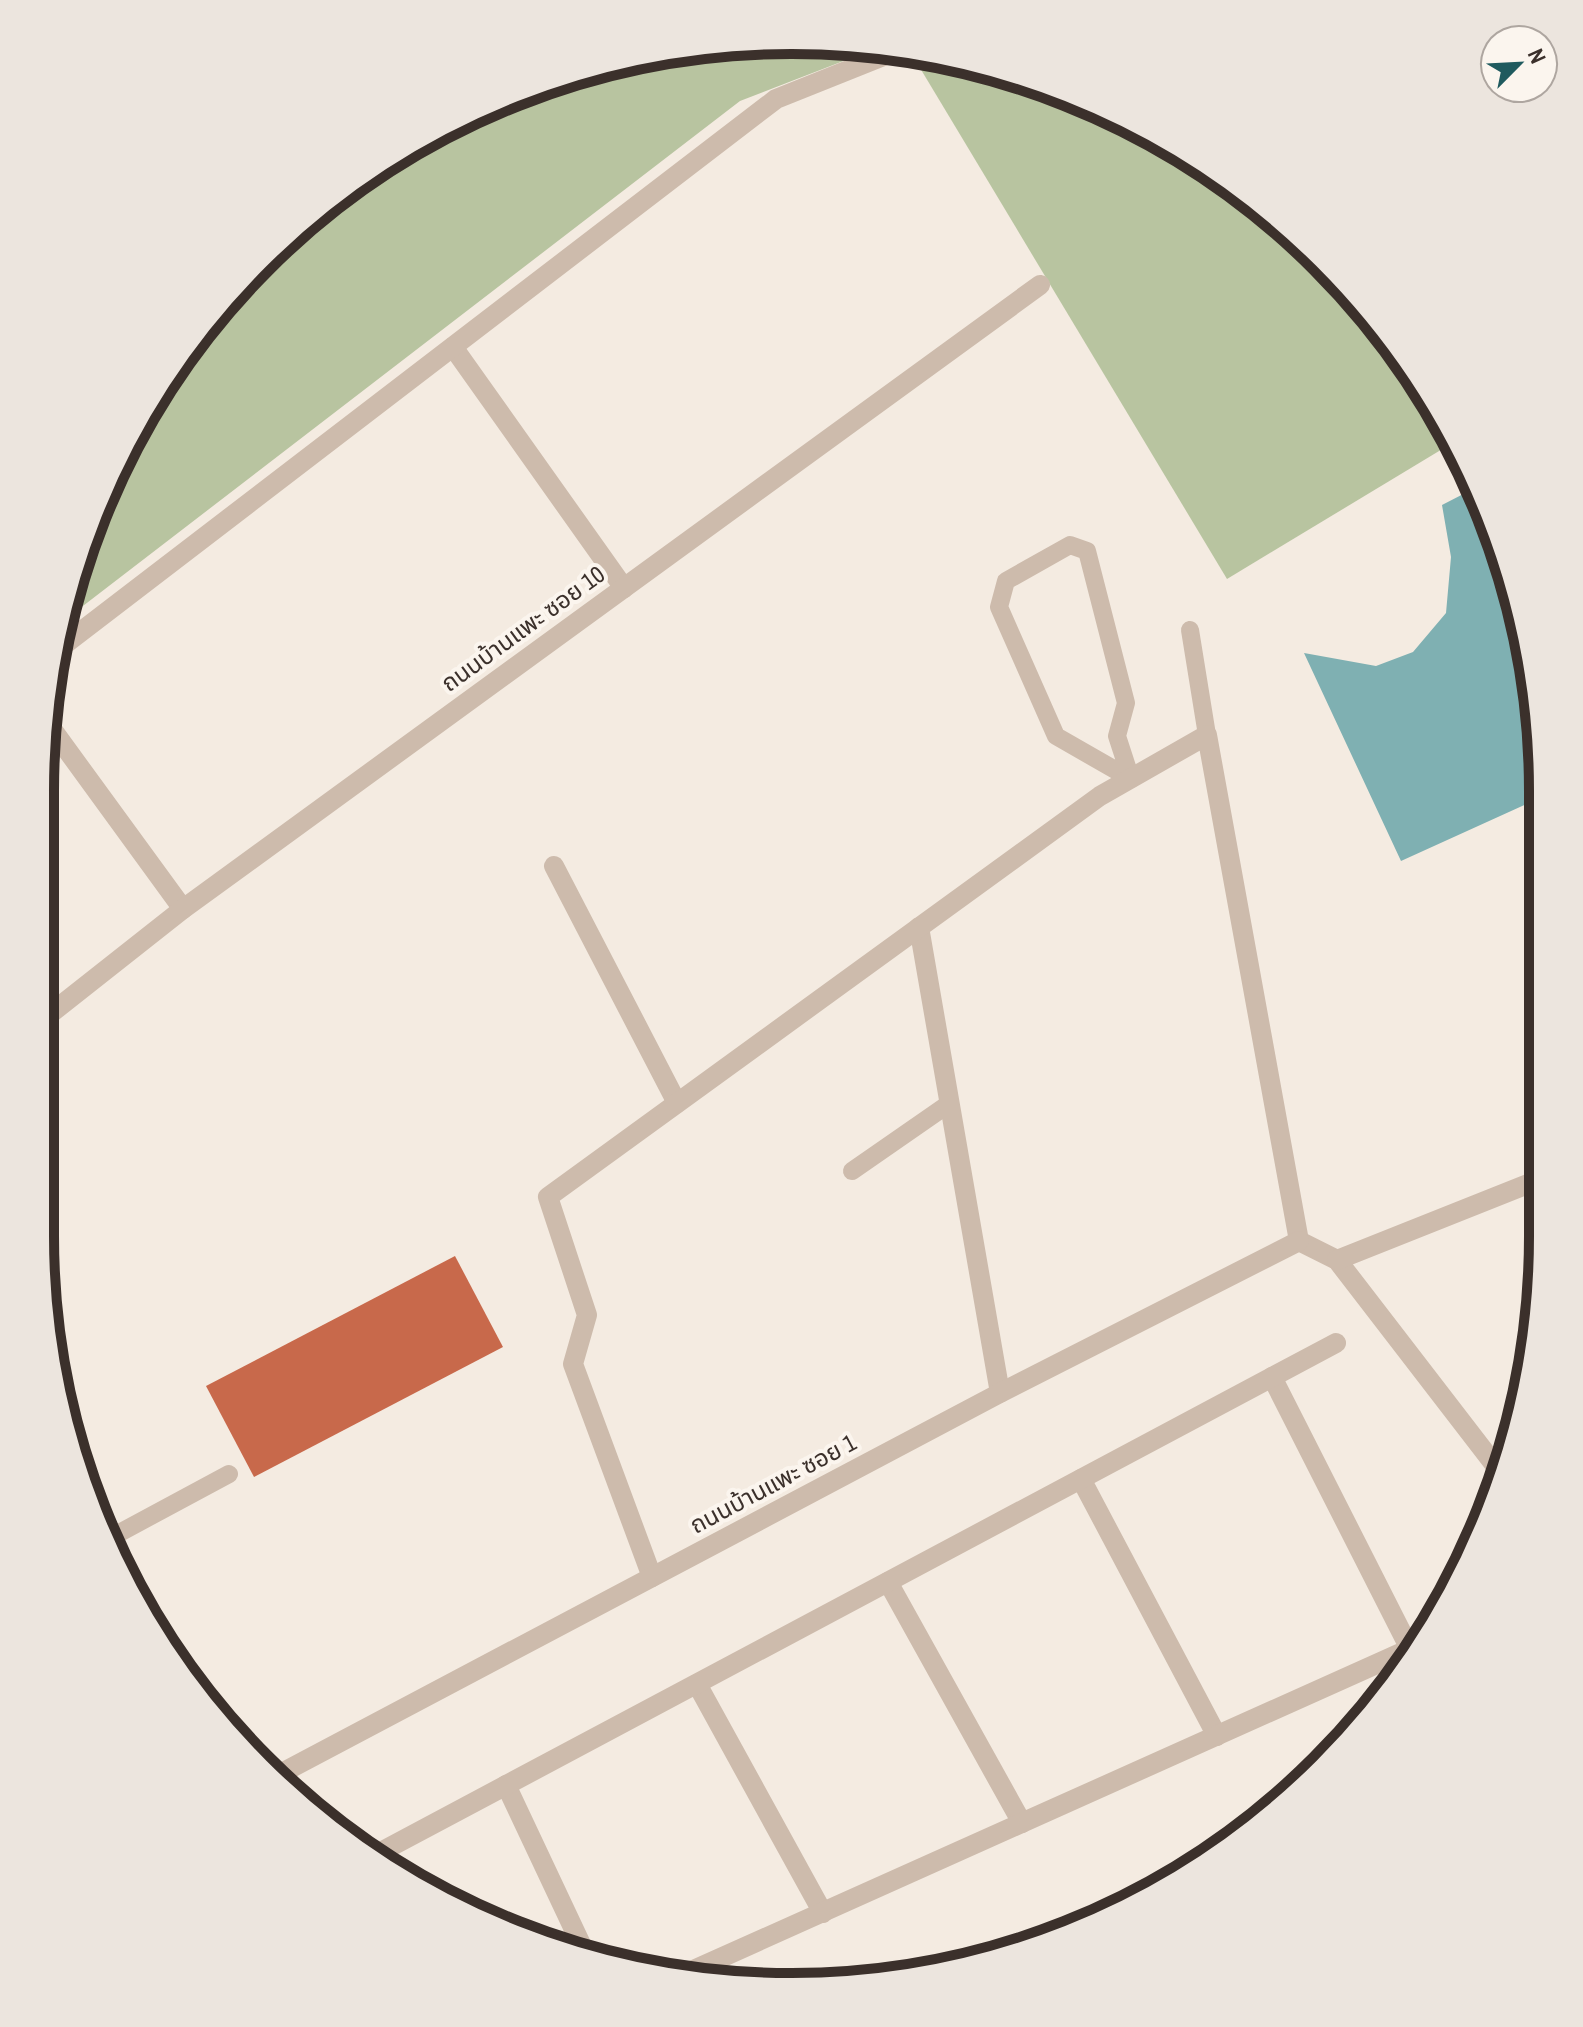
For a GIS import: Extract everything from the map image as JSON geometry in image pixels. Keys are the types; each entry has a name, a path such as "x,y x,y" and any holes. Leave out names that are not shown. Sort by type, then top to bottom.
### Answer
{"street":[{"path":"70,640 776,99 876,59"},
{"name":"ถนนบ้านแพะ ซอย 10","path":"54,1011 183,909 1040,285"},
{"path":"453,347 624,588"},
{"path":"652,1577 573,1364 587,1315 548,1197 1100,796 1207,735 1299,1241 1337,1260 1493,1463"},
{"path":"57,736 183,909"},
{"path":"554,866 677,1103"},
{"path":"919,927 1000,1393"},
{"path":"1337,1260 1529,1184"},
{"name":"ถนนบ้านแพะ ซอย 1","path":"285,1771 1000,1393 1299,1241"},
{"path":"384,1850 1336,1343"},
{"path":"1272,1377 1410,1637"},
{"path":"1081,1479 1217,1736"},
{"path":"888,1582 1022,1823"},
{"path":"700,1967 1398,1655"},
{"path":"697,1684 823,1913"},
{"path":"506,1785 580,1942"}],"lane":[{"path":"1070,545 1087,551 1126,703 1117,736 1131,779 1056,736 999,607 1006,581 1070,545"},
{"path":"1190,630 1207,735"},
{"path":"852,1171 950,1103"},
{"path":"117,1534 229,1474"}],"green space":[{"path":"792,54 853,57 740,101 77,611 110,509 130,465 178,382 237,305 305,237 343,206 382,178 465,130 554,93 601,79 695,60"},
{"path":"918,65 982,79 1074,110 1118,130 1201,178 1278,237 1346,305 1405,382 1430,423 1444,448 1227,579"}],"water":[{"path":"1466,493 1490,554 1504,601 1523,695 1529,803 1401,861 1304,653 1376,666 1413,652 1446,613 1451,557 1442,505"}],"building":[{"path":"455,1256 503,1347 254,1477 206,1386"}]}
